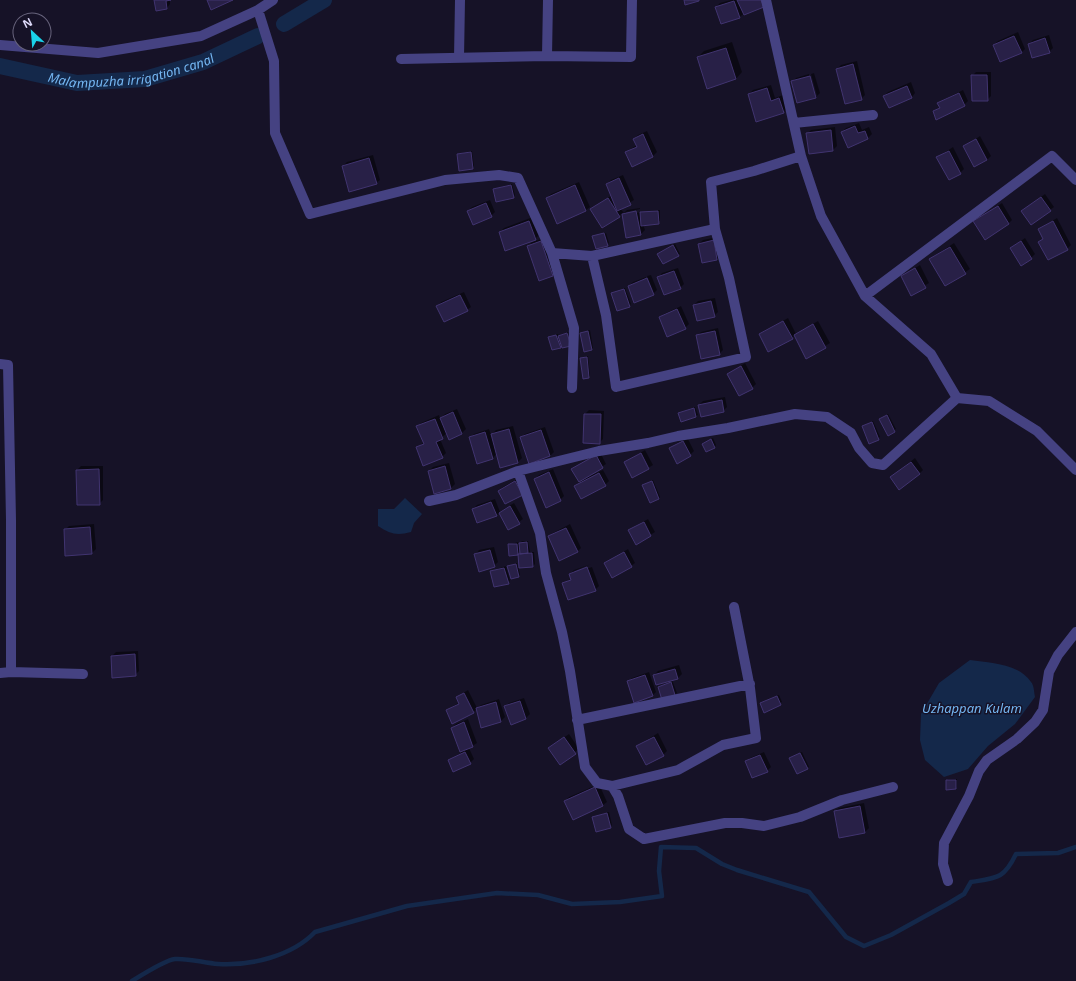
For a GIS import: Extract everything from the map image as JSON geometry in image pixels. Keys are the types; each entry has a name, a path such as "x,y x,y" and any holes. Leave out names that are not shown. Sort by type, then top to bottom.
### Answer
{"street":[{"path":"0,45 98,53 201,36 258,10 273,0"},
{"path":"459,58 460,0"},
{"path":"547,56 548,0"},
{"path":"401,59 547,56 630,57 632,0"},
{"path":"766,0 800,156 821,216 865,296 931,354 958,398"},
{"path":"258,10 274,61 275,133 310,214 445,180 499,175 518,178 552,253 574,328 572,388"},
{"path":"794,123 873,115"},
{"path":"592,256 606,315 616,387 746,357 729,278 715,229 711,182 754,172 800,156"},
{"path":"865,296 1052,156 1076,180"},
{"path":"552,253 592,256 715,229"},
{"path":"0,364 8,365 11,520 11,672"},
{"path":"429,501 456,495 518,471 599,451 728,428 795,414 827,417 851,433 859,448 872,462 883,466 958,398 989,401 1037,431 1076,470"},
{"path":"518,471 540,533 546,573 562,632 585,767 597,783 612,786 678,770 723,745 756,738 750,684 734,607"},
{"path":"948,881 943,864 944,843 969,796 979,771 987,760 1017,739 1035,722 1043,710 1049,672 1058,655 1076,632"},
{"path":"0,673 83,674"},
{"path":"577,720 750,684"},
{"path":"612,786 618,796 629,829 644,839 725,823 742,822 764,826 800,817 842,800 893,787"}],"water":[{"path":"405,498 422,514 414,523 411,532 394,534 378,526 378,509 394,509"},
{"name":"Uzhappan Kulam","path":"970,660 995,663 1011,667 1019,671 1032,683 1035,697 1015,724 988,746 968,769 944,777 925,760 920,740 921,714 939,683"}],"building":[{"path":"154,0 171,0 166,1 167,9 156,11"},
{"path":"207,0 233,0 211,10"},
{"path":"684,0 699,0 699,1 685,5"},
{"path":"737,0 761,0 764,7 744,15"},
{"path":"734,1 740,18 721,24 715,7"},
{"path":"1014,36 1022,53 1000,62 993,45"},
{"path":"1045,38 1050,53 1032,58 1028,44"},
{"path":"726,48 736,79 707,89 697,57"},
{"path":"853,64 862,100 845,104 836,69"},
{"path":"971,75 987,75 988,101 972,101"},
{"path":"810,76 816,98 797,103 791,81"},
{"path":"907,86 912,98 889,108 883,96"},
{"path":"767,88 771,101 779,98 784,113 756,122 748,94"},
{"path":"959,93 965,106 936,120 933,111 940,108 937,103"},
{"path":"855,126 858,133 865,131 868,139 848,148 841,132"},
{"path":"831,130 833,151 809,154 806,133"},
{"path":"643,134 653,157 632,167 625,152 637,147 633,139"},
{"path":"976,139 987,160 974,167 963,146"},
{"path":"949,151 961,174 949,180 936,157"},
{"path":"471,152 473,169 459,171 457,154"},
{"path":"369,158 377,184 349,192 342,166"},
{"path":"619,178 631,205 617,211 606,184"},
{"path":"511,185 514,198 496,202 493,189"},
{"path":"575,185 586,211 557,224 546,198"},
{"path":"1041,197 1051,211 1031,225 1021,211"},
{"path":"608,198 620,217 602,228 590,209"},
{"path":"486,203 492,217 473,225 467,211"},
{"path":"998,206 1009,224 985,240 973,221"},
{"path":"636,211 641,235 626,238 622,214"},
{"path":"658,211 659,224 641,226 640,212"},
{"path":"529,221 536,240 505,251 499,232"},
{"path":"1053,221 1068,250 1048,260 1038,242 1043,239 1038,229"},
{"path":"604,233 608,246 596,249 592,236"},
{"path":"714,240 717,260 702,263 698,244"},
{"path":"541,241 553,276 539,281 527,246"},
{"path":"1021,241 1032,259 1021,266 1010,248"},
{"path":"673,245 679,256 663,264 657,254"},
{"path":"950,247 966,274 945,286 929,259"},
{"path":"915,268 926,288 911,296 901,276"},
{"path":"674,271 681,289 664,295 657,277"},
{"path":"647,278 654,295 634,303 628,286"},
{"path":"624,289 630,307 617,311 611,293"},
{"path":"460,295 468,311 444,322 436,306"},
{"path":"711,301 715,317 697,321 693,305"},
{"path":"677,309 686,329 667,337 659,317"},
{"path":"783,321 793,339 768,352 759,334"},
{"path":"813,324 826,348 806,359 794,335"},
{"path":"588,331 592,350 584,352 580,333"},
{"path":"715,331 720,355 701,359 696,335"},
{"path":"567,333 571,346 562,348 558,336"},
{"path":"556,335 561,348 552,350 548,337"},
{"path":"587,357 589,378 583,379 580,358"},
{"path":"741,366 753,389 739,396 727,374"},
{"path":"722,400 724,412 701,417 698,405"},
{"path":"694,408 696,417 681,422 678,413"},
{"path":"453,412 462,434 449,440 440,418"},
{"path":"584,414 601,414 600,444 583,443"},
{"path":"887,415 895,432 888,436 879,419"},
{"path":"435,419 443,439 436,442 443,458 423,466 416,447 424,444 416,426"},
{"path":"872,422 879,440 869,444 862,426"},
{"path":"509,429 518,463 500,468 491,434"},
{"path":"541,430 550,456 529,464 520,437"},
{"path":"485,432 493,459 477,464 469,437"},
{"path":"711,439 715,448 706,452 702,444"},
{"path":"683,441 691,456 677,464 669,448"},
{"path":"641,453 649,469 632,478 624,462"},
{"path":"596,455 603,468 579,482 571,469"},
{"path":"911,462 920,474 899,490 890,477"},
{"path":"445,466 451,489 434,494 428,471"},
{"path":"99,469 100,505 77,505 76,470"},
{"path":"549,472 561,501 546,508 534,479"},
{"path":"599,473 606,486 581,499 574,486"},
{"path":"515,481 523,495 505,504 498,491"},
{"path":"652,481 659,499 650,503 642,485"},
{"path":"491,502 497,516 477,523 472,509"},
{"path":"510,506 520,524 508,530 499,513"},
{"path":"644,522 651,536 636,545 628,530"},
{"path":"90,527 92,554 65,556 64,529"},
{"path":"566,528 578,552 559,561 548,536"},
{"path":"527,542 528,553 520,554 519,543"},
{"path":"508,544 517,544 518,555 509,556"},
{"path":"490,550 495,567 479,572 474,554"},
{"path":"624,552 632,567 612,578 604,563"},
{"path":"532,553 533,567 519,568 518,554"},
{"path":"516,564 519,577 511,579 507,566"},
{"path":"587,567 596,591 568,600 562,583 571,580 569,574"},
{"path":"504,568 509,584 494,587 490,571"},
{"path":"135,654 136,676 112,678 111,656"},
{"path":"675,669 678,679 656,685 653,675"},
{"path":"645,675 653,696 634,703 627,681"},
{"path":"671,682 675,695 662,700 658,687"},
{"path":"464,693 474,713 452,724 446,710 459,704 456,697"},
{"path":"777,696 781,705 764,713 760,703"},
{"path":"520,701 526,719 511,725 504,706"},
{"path":"496,702 501,722 481,728 476,708"},
{"path":"464,722 473,747 460,752 451,728"},
{"path":"564,737 576,754 560,765 548,748"},
{"path":"654,737 664,756 646,765 636,746"},
{"path":"465,752 471,764 453,772 448,760"},
{"path":"800,753 808,769 797,774 789,758"},
{"path":"760,755 768,772 752,778 745,761"},
{"path":"946,780 956,780 956,789 946,790"},
{"path":"595,787 603,806 573,820 564,801"},
{"path":"860,806 865,833 839,838 834,811"},
{"path":"607,813 611,828 596,832 592,817"}],"waterway":[{"name":"Malampuzha irrigation canal","path":"284,24 324,0"},
{"name":"Malampuzha irrigation canal","path":"0,66 77,83 145,79 203,62 258,36"},
{"path":"132,981 160,965 175,959 231,964 270,958 295,947 315,932 407,906 497,893 538,895 572,904 620,902 662,896 659,871 661,847 696,848 722,864 737,870 809,892 846,937 864,946 891,935 949,903 964,894 971,882 999,876 1008,868 1016,854 1058,853 1076,847"}]}
